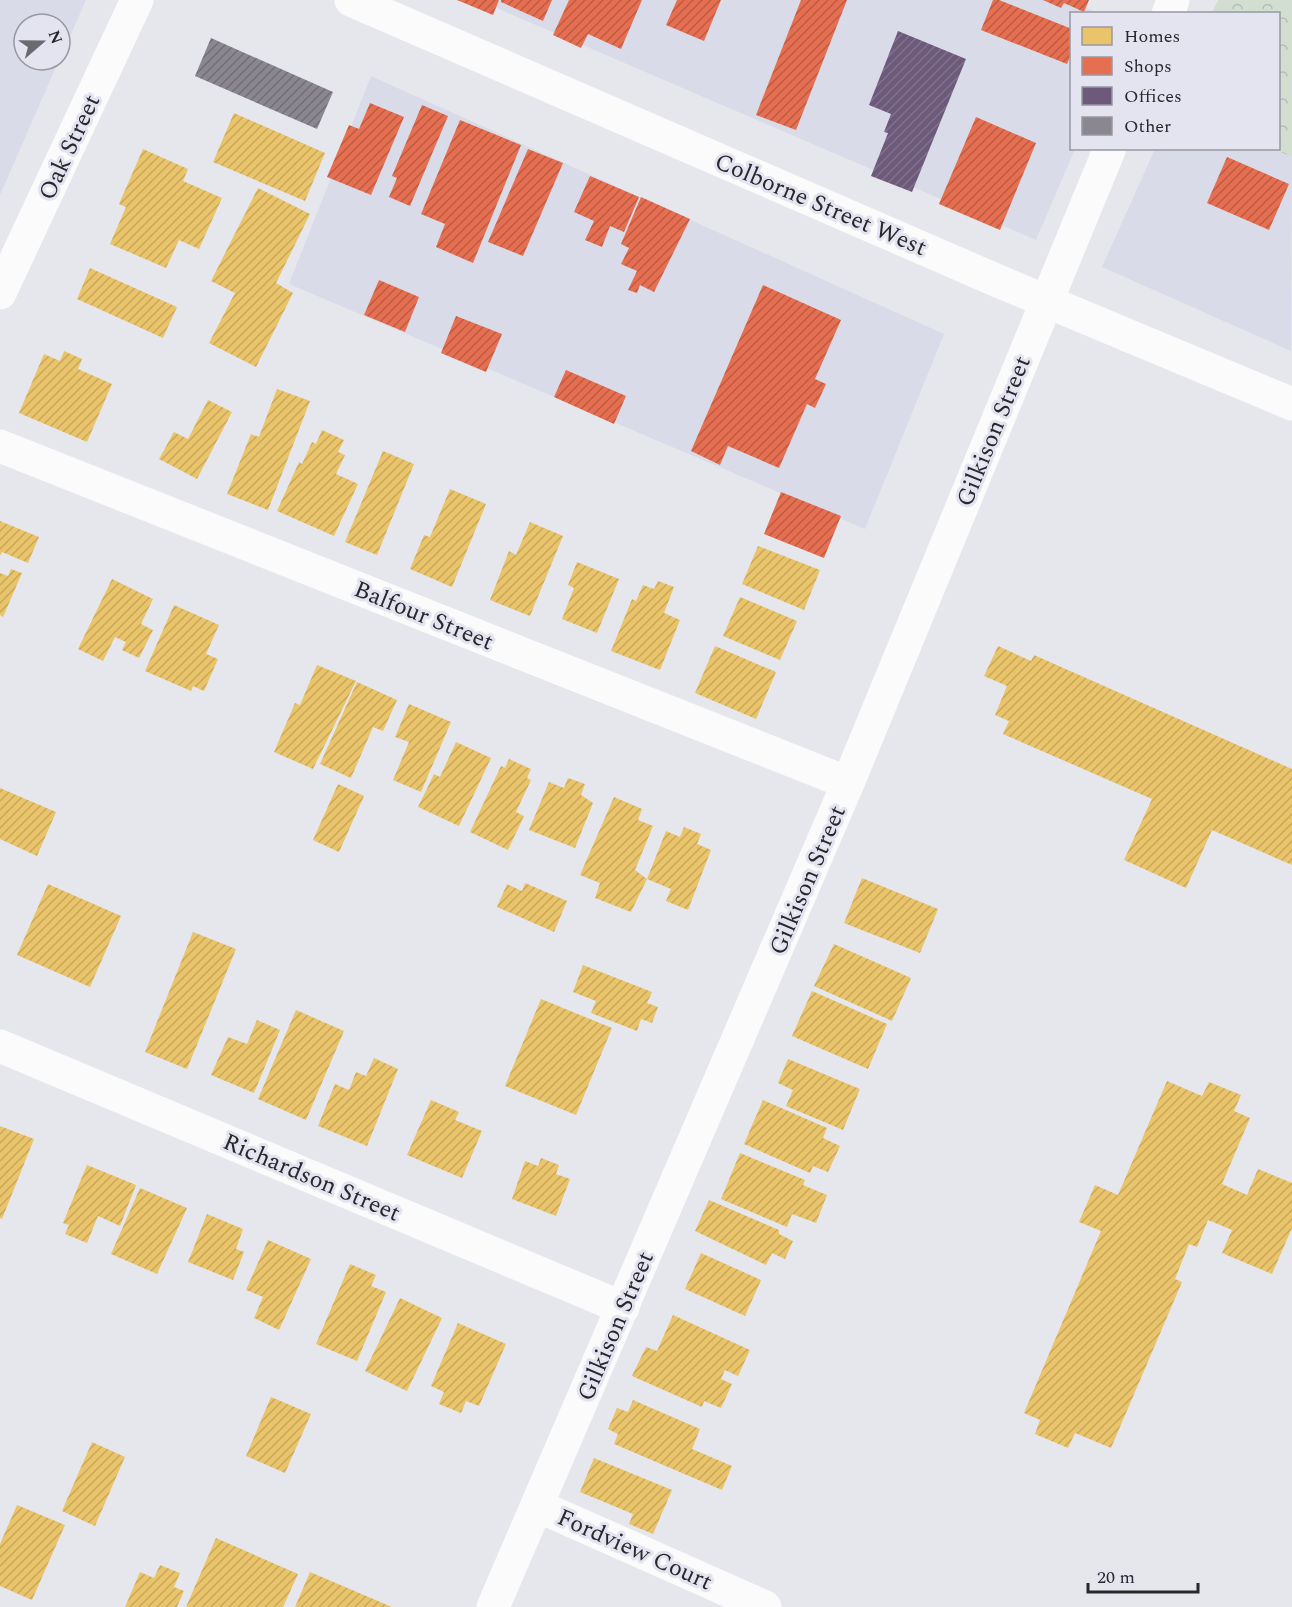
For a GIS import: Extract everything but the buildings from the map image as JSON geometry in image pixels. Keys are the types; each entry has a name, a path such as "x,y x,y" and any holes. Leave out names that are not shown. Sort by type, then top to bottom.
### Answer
{"street":[{"name":"Oak Street","path":"0,293 137,0"},
{"name":"Colborne Street West","path":"351,0 1292,405"},
{"name":"Gilkison Street","path":"494,1607 848,783 1109,150"},
{"name":"Balfour Street","path":"0,446 848,783"},
{"name":"Richardson Street","path":"0,1046 623,1308"},
{"name":"Fordview Court","path":"538,1506 765,1607"}],"shaded area":[{"path":"0,0 86,0 72,32 72,12 12,12 12,72 54,72 0,195"},
{"path":"478,0 1067,0 1096,12 1070,12 1070,150 1075,150 1036,240"},
{"path":"371,76 944,334 865,529 289,284"},
{"path":"1155,150 1275,150 1292,157 1291,351 1102,267"}],"green space":[{"path":"1218,0 1292,0 1292,157 1275,150 1280,150 1280,12 1212,12"}]}
